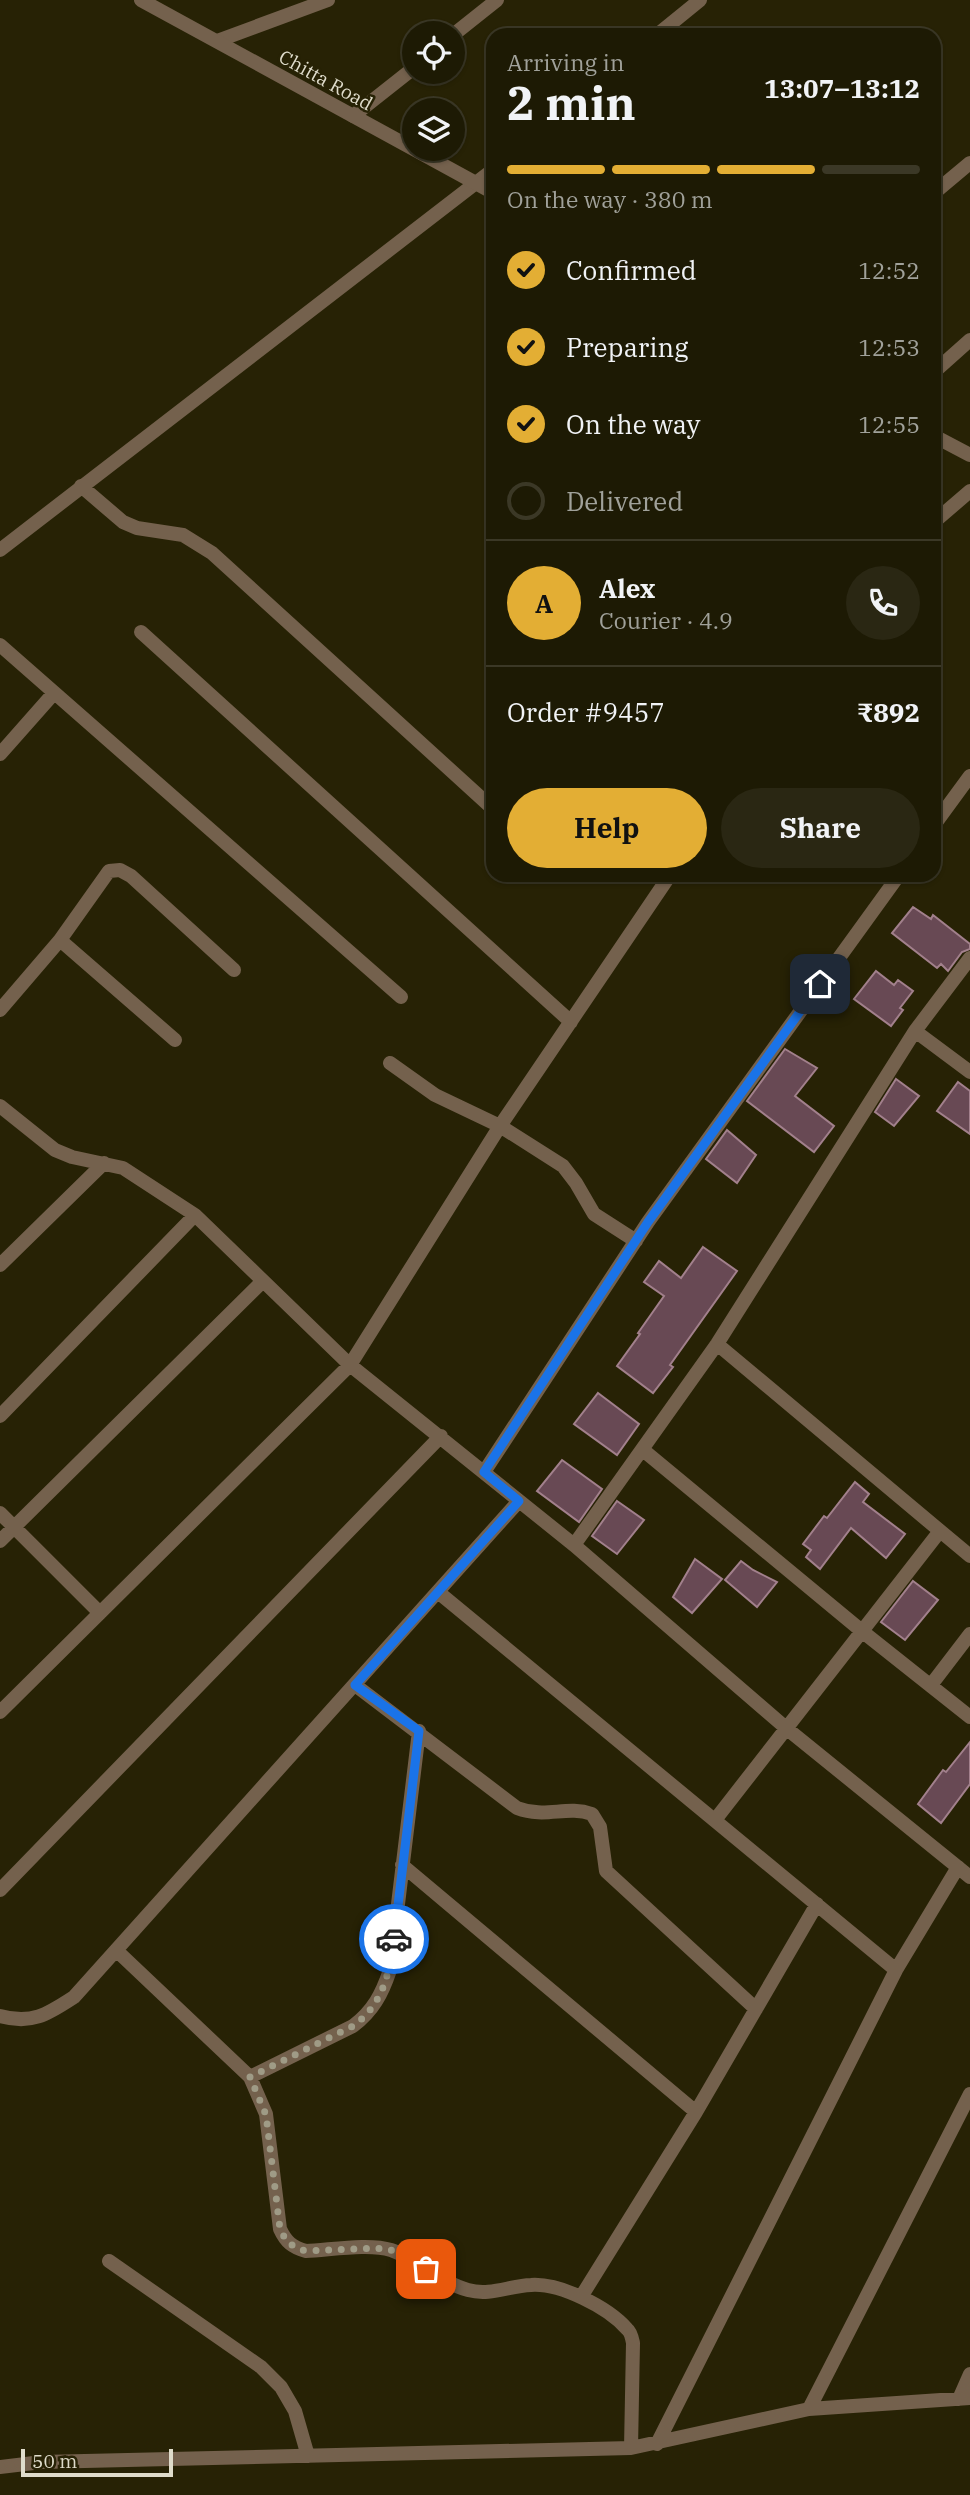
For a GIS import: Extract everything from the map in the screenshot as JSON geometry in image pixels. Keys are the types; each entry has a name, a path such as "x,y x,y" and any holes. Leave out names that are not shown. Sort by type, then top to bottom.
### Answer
{"street":[{"name":"Chitta Road","path":"141,0 486,189"},
{"path":"217,41 328,0"},
{"path":"465,26 497,0"},
{"path":"666,28 700,0"},
{"path":"353,116 402,76"},
{"path":"941,188 970,163"},
{"path":"0,550 486,176"},
{"path":"941,366 970,341"},
{"path":"941,440 970,455"},
{"path":"81,486 123,522 137,528 183,535 212,553 486,802"},
{"path":"941,516 970,491"},
{"path":"141,632 571,1021"},
{"path":"0,645 6,661 54,693 401,997"},
{"path":"0,754 54,693"},
{"path":"941,815 970,776"},
{"path":"0,1010 60,940 109,871 120,870 131,876 234,970"},
{"path":"0,1712 350,1365 500,1126 665,882"},
{"path":"484,1472 636,1241 894,882"},
{"path":"60,940 175,1040"},
{"path":"574,1545 717,1344 915,1031 970,958"},
{"path":"915,1031 970,1072"},
{"path":"390,1063 435,1095 500,1126 563,1166 594,1213 636,1241"},
{"path":"0,1106 55,1150 72,1157 122,1168 195,1215 350,1365 574,1545 786,1728 970,1877"},
{"path":"0,1265 104,1163"},
{"path":"0,1416 195,1215"},
{"path":"0,1541 262,1280"},
{"path":"717,1344 970,1556"},
{"path":"0,1890 441,1436"},
{"path":"643,1450 970,1717"},
{"path":"0,2016 20,2021 50,2012 74,1997 519,1501"},
{"path":"0,1513 100,1613"},
{"path":"715,1820 940,1531"},
{"path":"438,1592 896,1970"},
{"path":"931,1685 970,1634"},
{"path":"355,1685 517,1808 543,1814 579,1810 592,1814 600,1827 606,1871 756,2009"},
{"path":"250,2077 353,2026 367,2015 381,1996 390,1970 419,1731"},
{"path":"402,1866 696,2112"},
{"path":"657,2444 896,1970 958,1867"},
{"path":"581,2297 696,2112 817,1904"},
{"path":"116,1950 250,2077 266,2115 280,2229 285,2241 306,2251 376,2248 391,2250 465,2290 487,2293 532,2285 552,2287 581,2297 614,2317 629,2330 633,2343 631,2448"},
{"path":"809,2409 970,2094"},
{"path":"109,2260 261,2367 281,2387 295,2411 308,2456"},
{"path":"0,2467 42,2462 631,2448 809,2409 965,2398 970,2374"}],"building":[{"path":"913,907 931,919 933,915 970,944 970,949 962,952 948,971 941,964 937,968 892,933"},
{"path":"876,971 894,985 898,980 913,991 891,1026 854,999"},
{"path":"785,1049 817,1068 795,1096 834,1126 814,1152 747,1101"},
{"path":"896,1079 919,1096 894,1126 875,1112"},
{"path":"958,1082 970,1091 970,1134 937,1111"},
{"path":"727,1130 756,1155 737,1183 706,1159"},
{"path":"703,1247 737,1271 653,1393 617,1366 664,1296 644,1282 659,1261 681,1278"},
{"path":"598,1393 639,1424 617,1455 574,1424"},
{"path":"562,1460 602,1489 579,1522 537,1491"},
{"path":"855,1482 869,1494 863,1502 905,1534 886,1558 851,1528 820,1569 806,1557 811,1550 803,1544"},
{"path":"617,1501 644,1520 617,1554 592,1536"},
{"path":"695,1559 722,1579 692,1613 673,1597"},
{"path":"741,1561 777,1582 757,1607 725,1580"},
{"path":"913,1581 938,1600 905,1640 881,1622"},
{"path":"970,1742 970,1784 941,1823 918,1804 943,1770 946,1772"}],"way so far":[{"path":"394,1939 390,1970 381,1996 367,2015 353,2026 250,2077 266,2115 280,2229 285,2241 306,2251 376,2248 391,2250 426,2269"}],"route":[{"path":"394,1939 419,1731 355,1685 519,1501 484,1472 648,1222 820,984"}]}
